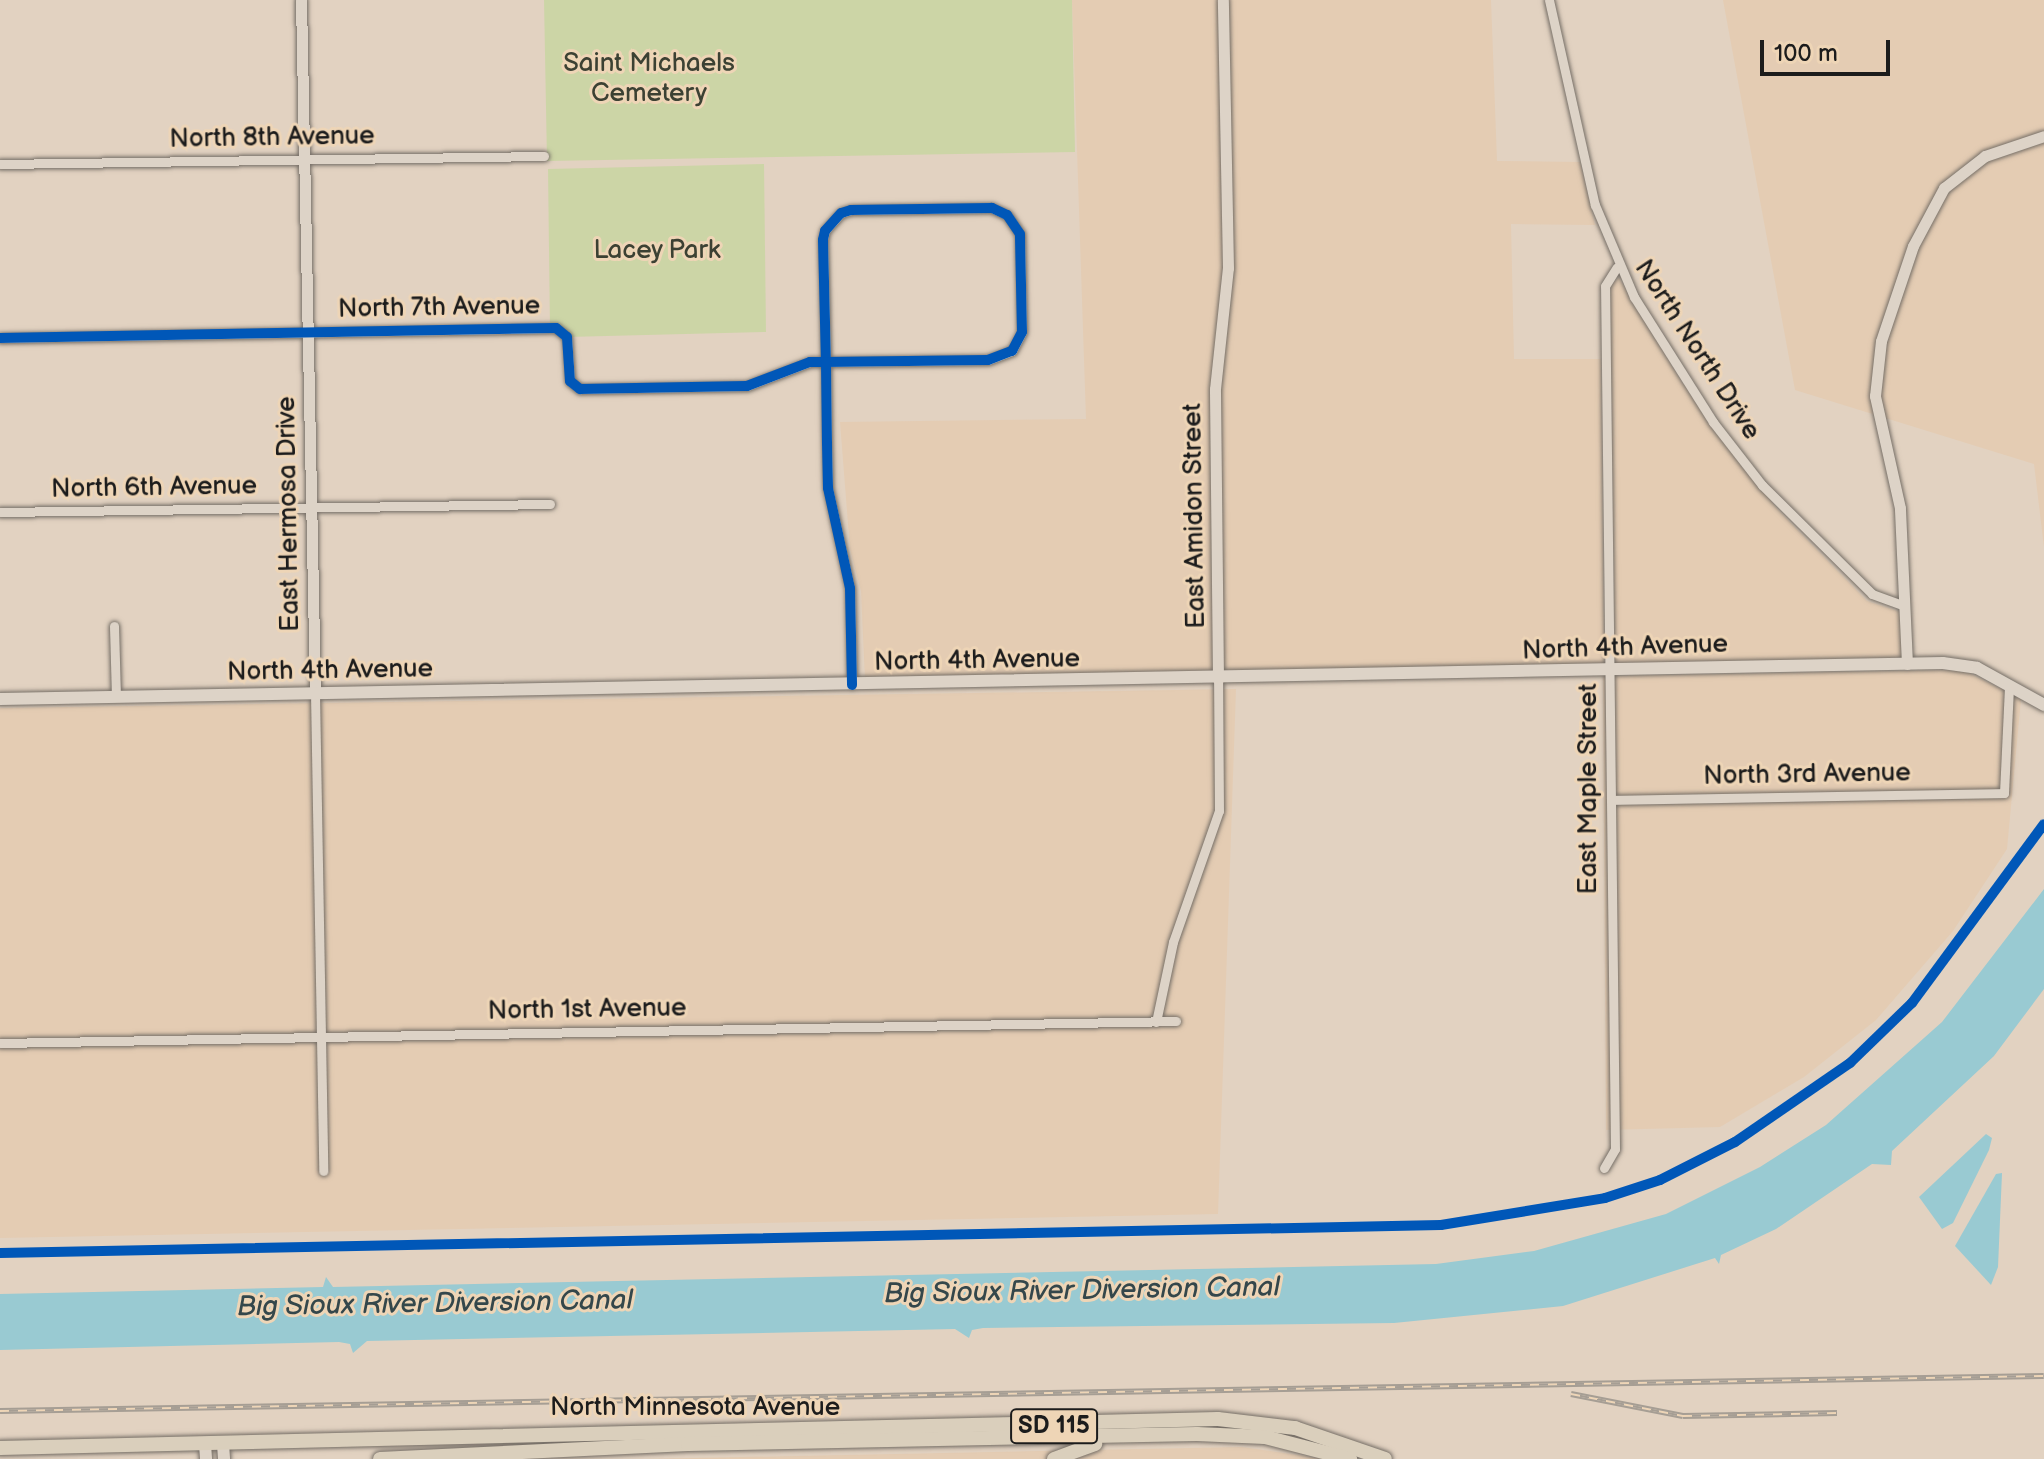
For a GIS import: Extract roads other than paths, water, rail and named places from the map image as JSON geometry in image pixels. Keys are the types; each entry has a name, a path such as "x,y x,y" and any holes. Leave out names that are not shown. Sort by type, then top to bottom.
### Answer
{"main road":[{"name":"North 4th Avenue","path":"0,699 1907,664"},
{"path":"1907,664 1967,665 2044,705"},
{"name":"North Minnesota Avenue","path":"380,1459 524,1456 688,1444 941,1436 1238,1420 1313,1432 1385,1459"},
{"name":"North Minnesota Avenue","path":"0,1448 206,1452 597,1431 941,1436 1148,1435 1265,1437 1350,1459"},
{"path":"1054,1459 1096,1444 1148,1435"},
{"path":"941,1436 941,1459"}],"street":[{"name":"East Hermosa Drive","path":"301,0 323,1171"},
{"name":"East Amidon Street","path":"1156,1022 1173,942 1219,811 1215,404 1228,268 1223,0"},
{"name":"North North Drive","path":"1549,0 1595,205 1617,267 1713,422 1762,485 1872,594 1888,604 1905,606"},
{"path":"1907,664 1900,508 1875,396 1881,341 1913,246 1944,188 1985,156 2044,136"},
{"name":"North 8th Avenue","path":"0,164 544,156"},
{"path":"826,362 998,359 1012,351 1022,332 1020,234 1007,215 992,208 851,210 829,224 823,240 828,488 850,588 852,685"},
{"name":"East Maple Street","path":"1604,1168 1615,1149 1605,286 1617,267"},
{"name":"North 7th Avenue","path":"0,338 556,328 567,337 569,376 580,389 747,386 798,365 826,362"},
{"name":"North 6th Avenue","path":"0,512 550,504"},
{"path":"114,626 116,697"},
{"name":"North 3rd Avenue","path":"1611,800 2004,793 2009,685"},
{"name":"North 1st Avenue","path":"0,1043 1176,1021"}],"water":[{"name":"Big Sioux River Diversion Canal","path":"2044,889 2044,989 1994,1056 1892,1151 1891,1165 1872,1164 1776,1229 1721,1255 1719,1264 1715,1258 1563,1306 1394,1323 983,1328 972,1330 969,1338 955,1329 367,1341 353,1353 350,1344 339,1342 0,1350 0,1294 323,1287 326,1277 333,1287 1436,1264 1534,1251 1666,1214 1760,1167 1826,1125 1942,1022"},
{"path":"1986,1134 1992,1138 1989,1150 1953,1223 1942,1229 1919,1197"},
{"path":"2002,1173 1998,1267 1991,1285 1955,1246 1996,1174"}],"railway":[{"path":"0,1411 2044,1376"},
{"path":"1571,1394 1683,1416 1837,1413"}],"park label":[{"name":"Saint Michaels Cemetery","path":"649,79"},
{"name":"Lacey Park","path":"657,251"}]}
